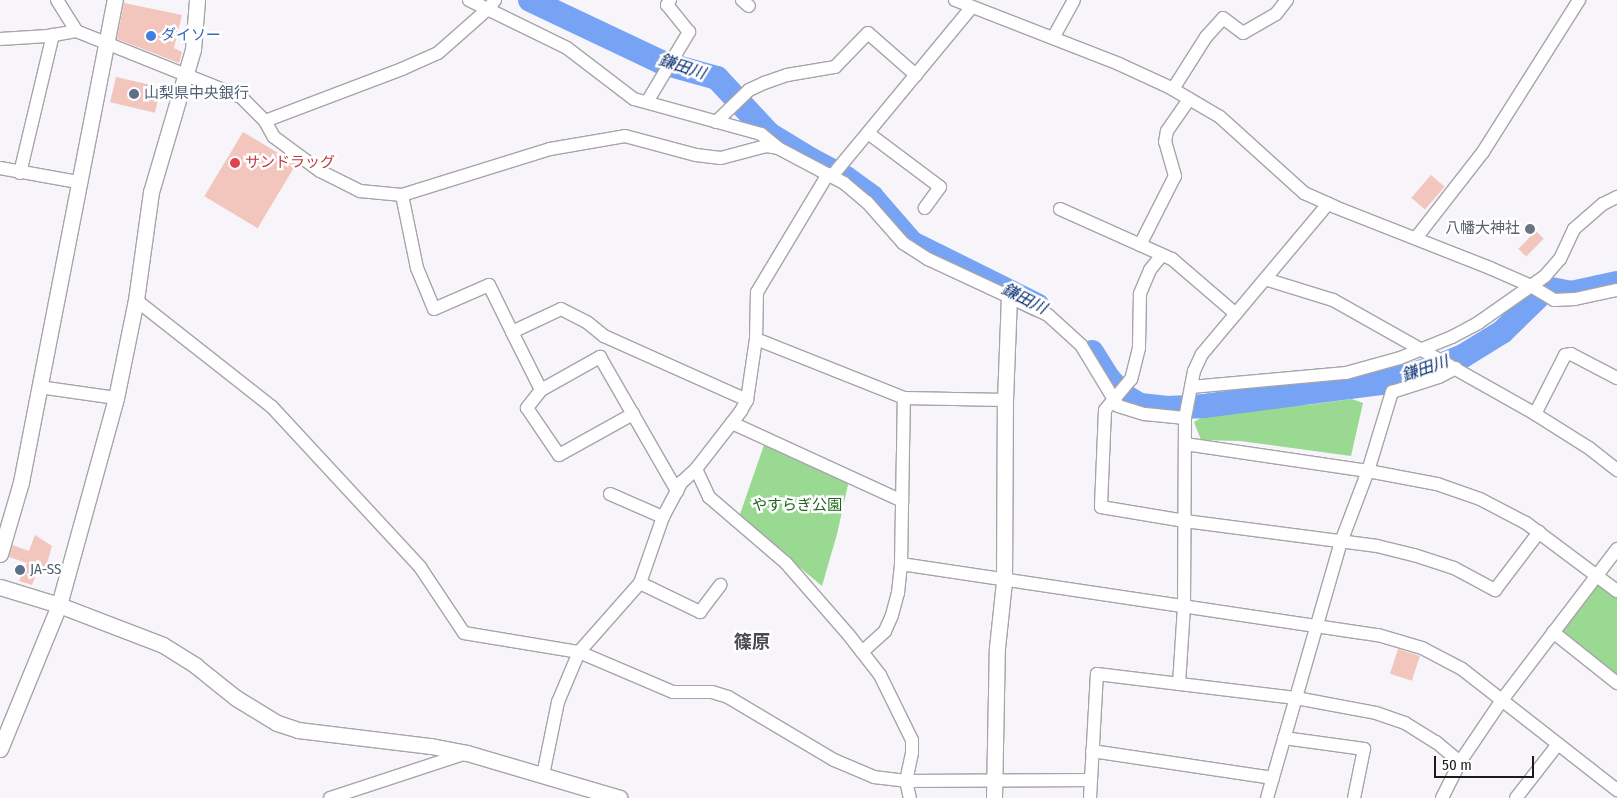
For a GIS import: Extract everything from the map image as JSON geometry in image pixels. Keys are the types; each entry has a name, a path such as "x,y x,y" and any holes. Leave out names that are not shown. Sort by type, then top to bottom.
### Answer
{"street":[{"path":"57,0 75,31 107,46 241,97 265,121 274,138 320,171 360,190 402,195 550,149 625,136 696,155 722,158 766,146 778,148"},
{"path":"0,554 21,482 115,0"},
{"path":"0,749 59,604 116,398 136,300 151,192 193,49 197,0"},
{"path":"469,0 492,4 567,48 634,99 761,134 778,148 844,183 867,202 903,243 928,259 1048,315 1081,345 1118,406 1145,414 1185,418"},
{"path":"647,102 689,32 667,5 670,0"},
{"path":"955,0 1119,64 1173,89 1220,117 1304,193 1328,204 1531,286 1554,300 1575,300 1617,290"},
{"path":"1053,38 1074,0"},
{"path":"1173,89 1206,36 1223,18 1243,33 1276,14 1288,0"},
{"path":"1416,238 1483,152 1579,0"},
{"path":"265,121 402,70 438,53 492,4"},
{"path":"543,775 558,702 579,652 640,583 663,517 682,482 696,469 732,423 746,400 756,339 757,292 830,175 868,133 972,7"},
{"path":"0,39 53,35 75,31"},
{"path":"716,122 749,90 764,83 787,76 835,67 868,33 916,75"},
{"path":"20,172 53,35"},
{"path":"1140,245 1175,176 1165,142 1167,131 1189,99"},
{"path":"868,133 940,187 925,208"},
{"path":"0,168 78,182"},
{"path":"402,195 417,268 434,309 489,285 541,390"},
{"path":"1191,387 1346,373 1422,349 1478,323 1545,276 1557,263 1574,229 1602,204 1617,197"},
{"path":"1179,684 1184,607 1185,418 1194,371 1202,354 1328,204"},
{"path":"1060,209 1172,259 1200,281 1236,314"},
{"path":"1162,255 1150,270 1140,294 1139,348 1131,379 1105,410 1101,507 1185,521 1377,546 1414,555 1454,568 1495,590 1539,532"},
{"path":"1265,279 1333,300 1535,414 1589,448 1617,470"},
{"path":"994,798 997,648 1004,581 1005,400 1009,298"},
{"path":"136,300 272,407 420,567 464,633 579,652 673,692 712,692 728,697 834,760 874,777 906,781 1091,780"},
{"path":"512,332 561,309 588,323 604,336 746,400"},
{"path":"756,339 904,398 1005,400"},
{"path":"1535,414 1565,356 1571,354 1617,378"},
{"path":"633,414 559,456 527,408 541,390 600,357 678,491"},
{"path":"1267,798 1341,542 1368,471 1392,392 1439,377 1456,368"},
{"path":"39,387 116,398"},
{"path":"862,652 885,631 898,593 901,564 904,398"},
{"path":"732,423 902,501"},
{"path":"1185,444 1368,471 1437,484 1480,499 1526,523 1617,591"},
{"path":"696,469 709,498 786,563 880,675 912,740 912,753 906,781 910,798"},
{"path":"610,494 663,517"},
{"path":"1442,798 1460,762 1502,700 1617,549"},
{"path":"901,564 1004,581 1378,635 1422,648 1462,669 1617,790"},
{"path":"640,583 700,612 720,585"},
{"path":"0,587 59,604 163,645 196,666 236,698 277,723 306,731 431,746 467,753 620,798"},
{"path":"1554,632 1617,682"},
{"path":"1090,798 1097,674 1296,698 1376,713 1405,723 1436,742 1460,762"},
{"path":"1284,738 1364,749 1354,798"},
{"path":"1516,798 1558,744"},
{"path":"1092,751 1273,778"},
{"path":"330,798 467,753"}],"green space":[{"path":"1352,399 1363,403 1351,456 1240,441 1201,440 1194,422 1210,412 1253,407 1307,405"},
{"name":"やすらぎ公園","path":"765,442 849,480 837,534 822,586 739,517"},
{"path":"1597,579 1617,594 1617,680 1557,632"}],"building":[{"path":"124,3 182,15 174,48 182,52 179,63 117,39"},
{"path":"116,77 161,87 155,113 110,102"},
{"path":"243,132 296,164 258,228 204,196"},
{"path":"1431,175 1445,187 1425,209 1411,198"},
{"path":"1536,231 1544,239 1526,256 1518,249"},
{"path":"35,535 52,546 46,567 40,565 32,585 19,581 27,563 9,557 12,545 29,551"},
{"path":"1398,649 1420,656 1412,681 1390,674"}],"waterway":[{"name":"鎌田川","path":"530,0 663,63 717,78 769,134 846,178 872,197 912,243 1037,305"},
{"name":"鎌田川","path":"1551,289 1571,293 1617,283"},
{"name":"鎌田川","path":"1092,352 1108,378 1125,396 1140,405 1168,408 1204,406 1381,383 1436,367 1463,356 1502,332 1538,297"}],"place":[{"name":"ダイソー","path":"151,36"},
{"name":"山梨県中央銀行","path":"134,94"},
{"name":"サンドラッグ","path":"235,163"},
{"name":"八幡大神社","path":"1530,229"},
{"name":"JA-SS","path":"20,570"}],"district":[{"name":"篠原","path":"752,642"}]}
